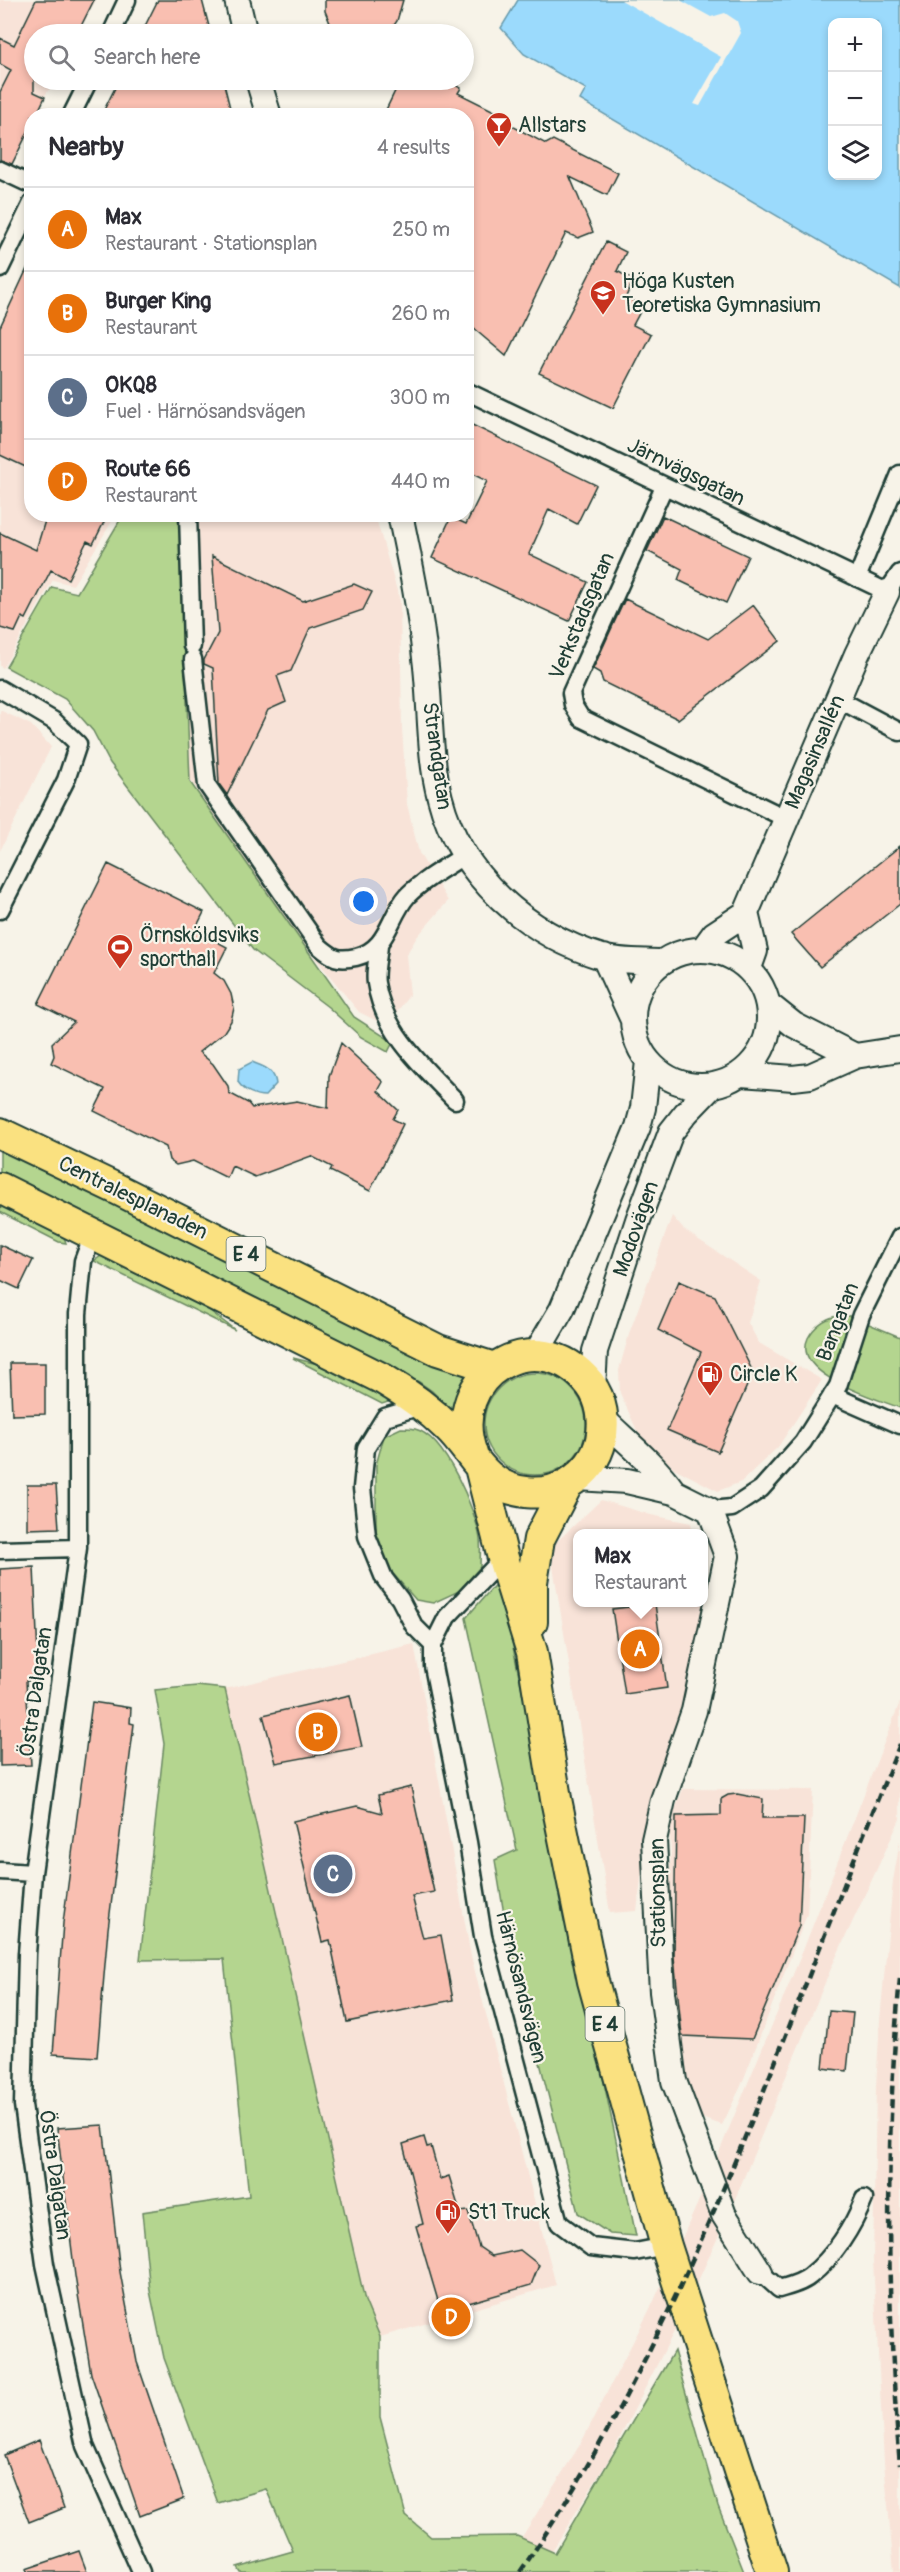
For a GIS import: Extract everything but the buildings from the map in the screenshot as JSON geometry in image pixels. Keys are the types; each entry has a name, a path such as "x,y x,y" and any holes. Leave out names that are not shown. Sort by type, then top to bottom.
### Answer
{"highway":[{"name":"Centralesplanaden","path":"0,1133 438,1350 494,1368"},
{"name":"E 4","path":"0,1188 383,1379 424,1405 476,1460 498,1482 520,1491 544,1492 572,1481 585,1470 597,1452 603,1430 603,1419 593,1389 569,1364 553,1358 535,1355 507,1360 494,1368 479,1383 466,1412 466,1433 476,1460 532,1652 556,1799 593,1981 666,2246 772,2572"},
{"name":"E 4","path":"532,1652 532,1582 539,1539 572,1481"}],"main road":[{"path":"237,0 243,24"},
{"path":"261,90 267,108"},
{"name":"Strandgatan","path":"402,522 420,608 430,730 439,796 449,826 465,855 493,891 522,916 556,937 604,957 661,962"},
{"name":"Magasinsallén","path":"746,913 838,699 893,583"},
{"path":"703,949 714,934 746,913 755,951 749,968"},
{"path":"604,957 633,1020 640,1048 648,1061 662,1073 678,1082 695,1086 713,1085 741,1074 755,1060 765,1043 770,1024 769,1005 762,985 749,968 720,951 703,949 681,952 661,962 646,977 636,998 633,1020"},
{"path":"769,1005 794,1024 855,1056"},
{"path":"741,1074 793,1078 810,1076 855,1056 900,1049"},
{"name":"Modovägen","path":"535,1355 562,1309 638,1127 644,1108 648,1061"},
{"name":"Modovägen","path":"593,1389 595,1350 638,1220 671,1132 697,1100 713,1085"},
{"path":"603,1419 640,1452 662,1475 674,1492"},
{"path":"572,1481 627,1480 674,1492 710,1510"},
{"name":"Stationsplan","path":"710,1510 727,1556 694,1711 663,1800 654,1840 662,1992 674,2081 724,2215 760,2272"}],"street":[{"path":"116,24 127,0"},
{"path":"75,108 84,90"},
{"path":"0,170 24,181"},
{"path":"0,269 24,220"},
{"name":"Järnvägsgatan","path":"474,395 857,578 893,583"},
{"path":"857,578 900,474"},
{"name":"Verkstadsgatan","path":"664,487 571,693 573,705 581,718 787,819"},
{"path":"188,522 192,653 207,784 319,946 330,956 343,960 361,956 379,946"},
{"path":"0,689 54,721 78,744 66,780 0,910"},
{"path":"838,699 900,732"},
{"path":"455,1100 406,1048 381,1003 375,982 379,946 405,899 416,886 465,855"},
{"name":"Östra Dalgatan","path":"93,1234 83,1261 78,1314 78,1548 33,1873 27,1954 23,2105 45,2264 85,2446 141,2572"},
{"name":"Bangatan","path":"710,1510 732,1508 761,1489 803,1442 838,1386 861,1315 900,1238"},
{"path":"832,1395 900,1425"},
{"path":"424,1405 385,1417 366,1448 362,1488 367,1536 384,1578 400,1599 414,1626 433,1645"},
{"path":"0,1550 78,1548"},
{"name":"Härnösandsvägen","path":"503,1558 447,1617 433,1645 433,1666 466,1831 483,1936 559,2223 591,2247 635,2252 666,2246"},
{"path":"0,1871 33,1873"},
{"path":"760,2272 779,2289 809,2278 856,2220 864,2199"}],"shaded area":[{"path":"0,0 96,0 83,24 24,24 24,90 49,90 37,108 24,108 24,125 0,151"},
{"path":"0,374 24,384 24,522 112,522 73,585 53,580 3,668 0,666"},
{"path":"177,522 377,522 400,601 402,728 407,804 419,853 448,901 417,937 406,955 410,994 387,1026 359,1012 277,911 190,779 174,590"},
{"path":"0,710 31,725 51,747 0,851"},
{"path":"672,1216 684,1230 761,1281 748,1323 759,1343 822,1380 778,1447 741,1482 718,1491 674,1468 639,1435 620,1393 619,1370 630,1331"},
{"path":"601,1500 651,1515 691,1523 692,1529 573,1529 573,1607 708,1607 708,1601 709,1606 647,1831 637,1911 610,1913 550,1548"},
{"path":"414,1644 471,1956 556,2285 380,2337 365,2301 225,1689"},
{"path":"900,1702 900,1819 832,1966 730,2211 682,2316 609,2459 539,2572 500,2572 581,2443 653,2303 700,2198 802,1953"},
{"path":"683,1789 813,1790 807,1914 741,2086 722,2125 693,2115 673,2058 667,1944 671,1850 669,1825"},
{"path":"900,1841 900,2572 894,2572 884,2462 873,2261 876,2087 880,2020 893,1881"}],"green space":[{"path":"119,522 180,522 190,782 354,1017 393,1042 388,1052 361,1037 328,1007 253,950 110,763 93,731 65,699 6,667 52,587 77,593"},
{"path":"0,1148 473,1370 460,1388 453,1412 432,1391 419,1382 0,1176"},
{"path":"0,1204 63,1234 66,1243 59,1242 0,1212"},
{"path":"104,1254 194,1299 235,1330 94,1261"},
{"path":"837,1316 850,1316 900,1337 900,1408 839,1383 823,1374 812,1363 806,1351 808,1338 820,1323"},
{"path":"293,1358 338,1369 391,1401 382,1404"},
{"path":"535,1373 564,1381 578,1395 586,1424 578,1453 564,1467 535,1475 506,1467 492,1453 484,1424 492,1395 506,1381"},
{"path":"401,1428 415,1429 426,1435 448,1459 466,1494 480,1539 480,1567 459,1591 433,1603 416,1600 388,1568 376,1534 376,1465 384,1436"},
{"path":"499,1580 636,2236 610,2234 578,2213 507,1932 495,1860 517,1850 466,1618"},
{"path":"197,1686 225,1689 365,2301 380,2337 380,2417 406,2516 431,2537 517,2536 555,2553 674,2351 718,2506 744,2572 240,2572 237,2567 293,2551 266,2489 218,2503 164,2358 150,2291 142,2212 249,2196 224,1959 140,1960 164,1744 155,1690"}],"water":[{"path":"518,0 900,0 900,288 580,100 586,89 524,54 501,28"},
{"path":"252,1062 268,1069 275,1079 276,1084 265,1096 250,1092 238,1082 239,1069"}],"pier":[{"path":"621,0 680,0 711,17 725,13 737,21 741,33 700,106 694,104 721,57"}],"railway":[{"path":"520,2572 581,2476 636,2377 686,2274 732,2169 900,1744"},
{"path":"900,1978 892,2099 889,2221 892,2343 900,2465"}],"place":[{"name":"Allstars","path":"499,148"},
{"name":"Höga Kusten Teoretiska Gymnasium","path":"603,316"},
{"name":"Örnsköldsviks sporthall","path":"120,970"},
{"name":"Circle K","path":"710,1397"},
{"name":"Max","path":"640,1649"},
{"name":"Burger King","path":"318,1732"},
{"name":"OKQ8","path":"333,1874"},
{"name":"St1 Truck","path":"448,2235"},
{"name":"Route 66","path":"451,2317"}]}
